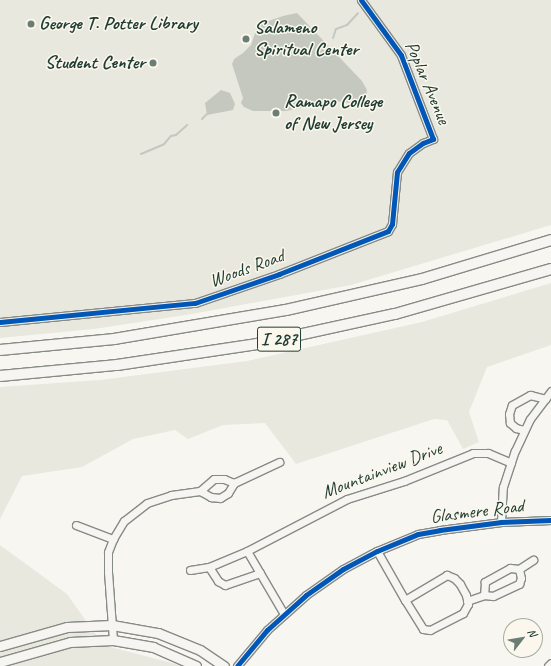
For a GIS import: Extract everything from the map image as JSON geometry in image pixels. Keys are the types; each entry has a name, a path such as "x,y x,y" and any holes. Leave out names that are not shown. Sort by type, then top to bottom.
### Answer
{"highway":[{"name":"I 287","path":"0,350 79,343 149,334 314,305 422,279 551,240"},
{"name":"I 287","path":"0,376 138,362 257,344 395,314 551,269"}],"main road":[{"path":"0,646 67,627 112,625 135,628 165,635 200,650 224,666"},
{"path":"0,662 70,642 113,640 153,647 196,666"}],"street":[{"name":"Poplar Avenue","path":"361,0 400,55 433,140"},
{"name":"Woods Road","path":"0,322 195,303 218,296 385,233 392,224 397,172 409,153 423,143 433,140"},
{"path":"501,522 503,487 510,463 530,419 548,398 551,391"},
{"path":"524,430 516,428 510,423 508,414 512,405 530,395 548,398"},
{"name":"Mountainview Drive","path":"190,570 209,566 247,551 347,499 404,481 473,453 488,453 510,463"},
{"path":"200,491 211,497 220,498 228,493 234,483 279,462"},
{"path":"113,640 108,552 113,539 124,522 147,503 171,495 200,491 214,479 224,479 234,483"},
{"name":"Glasmere Road","path":"237,666 284,614 326,580 377,551 418,534 501,522 551,520"},
{"path":"76,525 113,539"},
{"path":"247,551 284,614"},
{"path":"377,551 405,600 423,629 427,630 464,613 467,608 467,601 464,591 456,579 447,575 405,600"},
{"path":"484,595 485,582 510,568 519,569 533,560"},
{"path":"209,566 218,581 225,585 260,573"},
{"path":"467,601 484,595 493,596 519,584 521,578 519,569"},
{"path":"548,666 551,663"}],"shaded area":[{"name":"Ramapo College of New Jersey","path":"0,0 551,0 551,225 351,285 192,314 94,329 0,338"},
{"path":"297,13 362,81 367,90 366,99 360,104 335,101 286,111 253,111 244,107 241,103 243,98 232,64 234,59 251,45 256,30 260,24"},
{"path":"221,90 230,93 235,104 233,110 207,115 205,103"},
{"path":"551,283 551,345 487,367 469,412 479,442 463,449 447,420 434,419 296,464 265,423 223,425 188,439 175,430 133,439 82,467 22,476 0,519 0,387 100,380 247,361 422,322"},
{"path":"0,545 67,594 103,645 183,666 0,666"}],"waterway":[{"path":"333,38 336,29 347,25 358,13"},
{"path":"202,119 207,114"},
{"path":"141,154 164,144 171,136 176,135 187,125"}],"cycle path":[{"path":"0,322 195,303 279,274 388,231 392,224 397,172 409,153 423,143 433,139 401,55 361,0"},
{"path":"237,666 267,630 306,595 343,569 377,551 418,534 440,530 501,522 551,520"}],"place":[{"name":"George T. Potter Library","path":"31,24"},
{"name":"Salameno Spiritual Center","path":"246,39"},
{"name":"Student Center","path":"153,63"},
{"name":"Ramapo College of New Jersey","path":"276,113"}]}
